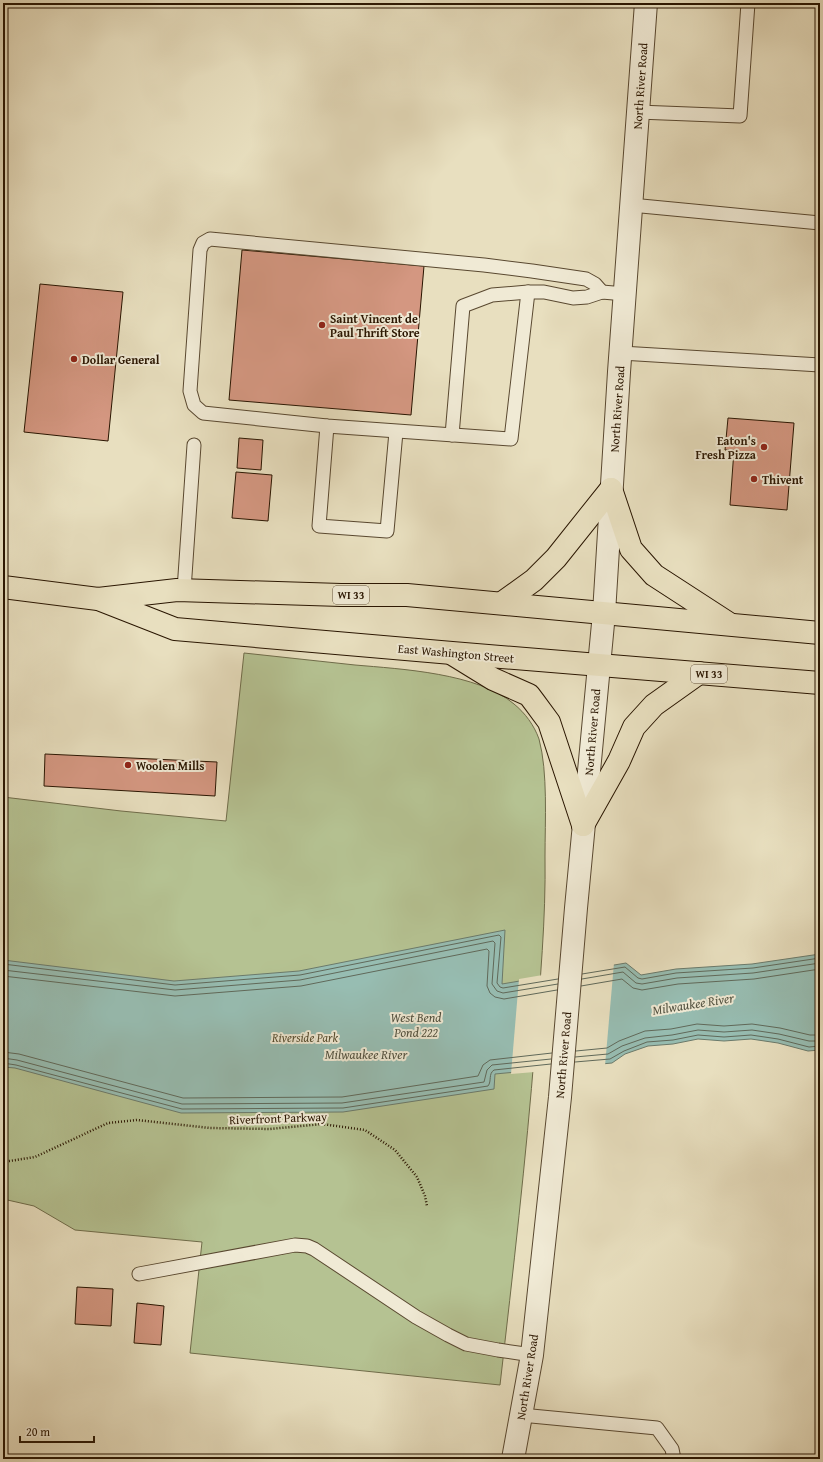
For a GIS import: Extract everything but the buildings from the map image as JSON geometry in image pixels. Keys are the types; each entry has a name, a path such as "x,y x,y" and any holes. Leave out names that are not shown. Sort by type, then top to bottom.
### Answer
{"main road":[{"path":"502,603 534,580 556,558 611,489"},
{"path":"611,489 631,549 654,575 730,624"},
{"name":"East Washington Street","path":"3,587 98,598 184,590 341,595 407,595 820,633"},
{"name":"East Washington Street","path":"98,598 175,629 820,683"},
{"path":"452,653 494,679 530,695 549,722 584,825"},
{"path":"584,825 619,761 634,727 654,706 699,674"}],"street":[{"name":"North River Road","path":"513,1459 532,1355 560,1098 576,908 604,613 611,489 646,3"}],"lane":[{"path":"638,112 740,116 748,3"},
{"path":"631,205 820,223"},
{"path":"528,292 511,439 396,432 203,413 194,405 190,391 200,250 203,243 210,239 504,268 586,279 595,284 602,292"},
{"path":"452,435 463,306 492,295 528,292 544,292 573,298 587,297 602,292 625,294"},
{"path":"621,353 820,365"},
{"path":"327,426 318,526 387,531 396,432"},
{"path":"184,590 194,445"},
{"path":"139,1274 295,1245 307,1246 314,1249 416,1317 466,1344 532,1355"},
{"path":"521,1415 657,1428 672,1449 674,1459"}],"path":[{"name":"Riverfront Parkway","path":"3,1162 35,1157 108,1123 137,1120 210,1128 263,1129 322,1124 365,1130 395,1150 417,1177 425,1196 427,1206"}],"green space":[{"name":"Riverside Park","path":"244,653 394,668 438,674 460,679 480,685 499,694 514,704 529,720 539,739 545,781 545,903 528,1131 500,1385 190,1353 202,1242 75,1230 34,1206 3,1199 3,797 121,811 226,821"}],"water":[{"name":"West Bend Pond 222","path":"505,930 502,984 626,963 641,975 676,969 752,964 820,954 820,1050 808,1051 778,1043 751,1039 724,1041 698,1039 673,1044 648,1046 625,1054 612,1063 495,1074 494,1089 343,1112 181,1113 15,1068 3,1067 3,960 174,981 299,971"}],"pier":[{"path":"614,963 605,1066 511,1074 519,979"}],"place":[{"name":"Saint Vincent de Paul Thrift Store","path":"322,325"},
{"name":"Dollar General","path":"74,359"},
{"name":"Eaton's Fresh Pizza","path":"764,447"},
{"name":"Thivent","path":"754,479"},
{"name":"Woolen Mills","path":"128,765"}],"water label":[{"name":"Milwaukee River","path":"693,1004"},
{"name":"Milwaukee River","path":"366,1054"}]}
